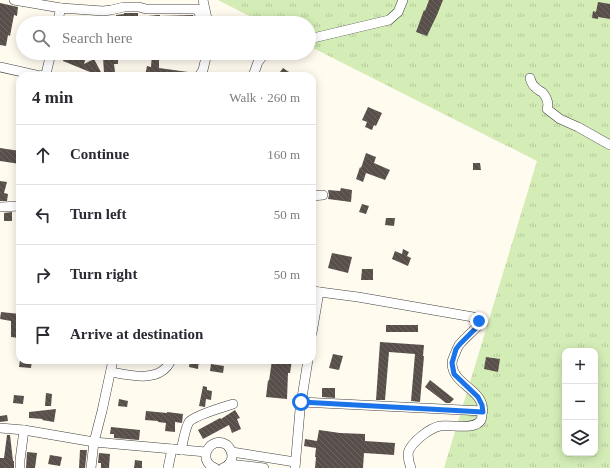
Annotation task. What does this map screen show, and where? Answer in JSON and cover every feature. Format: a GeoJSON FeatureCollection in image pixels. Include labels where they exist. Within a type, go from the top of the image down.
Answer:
{"type":"FeatureCollection","features":[{"type":"Feature","properties":{"kind":"street"},"geometry":{"type":"LineString","coordinates":[[14,0],[61,8],[103,11],[124,7],[139,7],[146,9],[197,9],[200,16]]}},
{"type":"Feature","properties":{"kind":"street"},"geometry":{"type":"LineString","coordinates":[[203,0],[206,16]]}},
{"type":"Feature","properties":{"kind":"street"},"geometry":{"type":"LineString","coordinates":[[316,37],[389,20],[398,12],[403,0]]}},
{"type":"Feature","properties":{"kind":"street"},"geometry":{"type":"LineString","coordinates":[[59,16],[61,8]]}},
{"type":"Feature","properties":{"kind":"street"},"geometry":{"type":"LineString","coordinates":[[46,72],[49,60]]}},
{"type":"Feature","properties":{"kind":"street"},"geometry":{"type":"LineString","coordinates":[[201,72],[204,60]]}},
{"type":"Feature","properties":{"kind":"street"},"geometry":{"type":"LineString","coordinates":[[254,72],[260,60]]}},
{"type":"Feature","properties":{"kind":"street"},"geometry":{"type":"LineString","coordinates":[[0,67],[22,72]]}},
{"type":"Feature","properties":{"kind":"street"},"geometry":{"type":"LineString","coordinates":[[530,78],[537,90],[543,93],[549,104],[548,109],[560,120],[578,127],[610,145]]}},
{"type":"Feature","properties":{"kind":"street"},"geometry":{"type":"LineString","coordinates":[[316,196],[323,195]]}},
{"type":"Feature","properties":{"kind":"street"},"geometry":{"type":"LineString","coordinates":[[0,207],[16,206]]}},
{"type":"Feature","properties":{"kind":"street"},"geometry":{"type":"LineString","coordinates":[[316,292],[358,297],[473,317],[479,321],[479,325],[456,349],[452,363],[454,374],[478,397],[482,405],[483,412],[481,420],[475,425],[440,426],[431,429],[413,444],[408,452],[408,460],[411,468]]}},
{"type":"Feature","properties":{"kind":"street"},"geometry":{"type":"LineString","coordinates":[[91,468],[94,442],[112,364]]}},
{"type":"Feature","properties":{"kind":"street"},"geometry":{"type":"LineString","coordinates":[[111,372],[145,377],[157,374],[168,367],[169,364]]}},
{"type":"Feature","properties":{"kind":"street"},"geometry":{"type":"LineString","coordinates":[[232,452],[295,465],[301,402],[307,364]]}},
{"type":"Feature","properties":{"kind":"street"},"geometry":{"type":"LineString","coordinates":[[301,402],[483,412]]}},
{"type":"Feature","properties":{"kind":"street"},"geometry":{"type":"LineString","coordinates":[[168,468],[190,422],[200,415],[233,404]]}},
{"type":"Feature","properties":{"kind":"street"},"geometry":{"type":"LineString","coordinates":[[0,428],[24,430],[94,442],[206,452]]}},
{"type":"Feature","properties":{"kind":"street"},"geometry":{"type":"LineString","coordinates":[[20,468],[24,430]]}},
{"type":"Feature","properties":{"kind":"street"},"geometry":{"type":"LineString","coordinates":[[215,468],[208,464],[206,452],[209,447],[219,442],[229,447],[232,452],[232,459],[226,466]]}},
{"type":"Feature","properties":{"kind":"street"},"geometry":{"type":"LineString","coordinates":[[226,466],[264,468]]}},
{"type":"Feature","properties":{"kind":"green space"},"geometry":{"type":"Polygon","coordinates":[[[218,0],[610,0],[610,468],[444,468],[537,161],[316,50],[316,16],[249,16],[218,0]]]}},
{"type":"Feature","properties":{"kind":"building"},"geometry":{"type":"Polygon","coordinates":[[[429,0],[443,0],[427,36],[416,32],[429,0]]]}},
{"type":"Feature","properties":{"kind":"building"},"geometry":{"type":"Polygon","coordinates":[[[598,2],[610,4],[610,19],[598,17],[598,19],[592,18],[593,11],[596,12],[598,2]]]}},
{"type":"Feature","properties":{"kind":"building"},"geometry":{"type":"Polygon","coordinates":[[[0,3],[18,7],[17,16],[14,15],[10,36],[8,35],[6,46],[0,45],[0,3]]]}},
{"type":"Feature","properties":{"kind":"building"},"geometry":{"type":"Polygon","coordinates":[[[138,13],[138,16],[116,16],[138,13]]]}},
{"type":"Feature","properties":{"kind":"building"},"geometry":{"type":"Polygon","coordinates":[[[193,15],[194,16],[160,16],[193,15]]]}},
{"type":"Feature","properties":{"kind":"building"},"geometry":{"type":"Polygon","coordinates":[[[85,60],[84,64],[95,60],[101,72],[90,72],[63,61],[85,60]]]}},
{"type":"Feature","properties":{"kind":"building"},"geometry":{"type":"Polygon","coordinates":[[[103,60],[118,60],[118,64],[114,64],[115,72],[104,72],[103,60]]]}},
{"type":"Feature","properties":{"kind":"building"},"geometry":{"type":"Polygon","coordinates":[[[152,60],[159,60],[159,68],[188,72],[146,72],[147,66],[151,67],[152,60]]]}},
{"type":"Feature","properties":{"kind":"building"},"geometry":{"type":"Polygon","coordinates":[[[283,68],[289,72],[280,72],[283,68]]]}},
{"type":"Feature","properties":{"kind":"building"},"geometry":{"type":"Polygon","coordinates":[[[368,107],[382,113],[376,126],[374,125],[372,130],[365,127],[367,122],[362,120],[368,107]]]}},
{"type":"Feature","properties":{"kind":"building"},"geometry":{"type":"Polygon","coordinates":[[[0,148],[16,150],[16,163],[0,161],[0,148]]]}},
{"type":"Feature","properties":{"kind":"building"},"geometry":{"type":"Polygon","coordinates":[[[366,153],[376,157],[374,163],[390,170],[385,180],[366,173],[363,182],[356,179],[366,153]]]}},
{"type":"Feature","properties":{"kind":"building"},"geometry":{"type":"Polygon","coordinates":[[[473,163],[480,163],[481,170],[473,170],[473,163]]]}},
{"type":"Feature","properties":{"kind":"building"},"geometry":{"type":"Polygon","coordinates":[[[0,181],[7,182],[4,193],[8,194],[7,201],[0,201],[0,181]]]}},
{"type":"Feature","properties":{"kind":"building"},"geometry":{"type":"Polygon","coordinates":[[[341,188],[352,190],[351,202],[328,199],[328,190],[340,191],[341,188]]]}},
{"type":"Feature","properties":{"kind":"building"},"geometry":{"type":"Polygon","coordinates":[[[362,204],[369,206],[366,214],[359,212],[362,204]]]}},
{"type":"Feature","properties":{"kind":"building"},"geometry":{"type":"Polygon","coordinates":[[[12,212],[12,221],[4,221],[4,213],[12,212]]]}},
{"type":"Feature","properties":{"kind":"building"},"geometry":{"type":"Polygon","coordinates":[[[386,218],[395,218],[394,226],[385,225],[386,218]]]}},
{"type":"Feature","properties":{"kind":"building"},"geometry":{"type":"Polygon","coordinates":[[[403,249],[409,252],[407,256],[411,258],[408,266],[392,259],[395,251],[402,254],[403,249]]]}},
{"type":"Feature","properties":{"kind":"building"},"geometry":{"type":"Polygon","coordinates":[[[332,253],[352,257],[348,273],[328,268],[332,253]]]}},
{"type":"Feature","properties":{"kind":"building"},"geometry":{"type":"Polygon","coordinates":[[[362,269],[373,269],[373,280],[361,280],[362,269]]]}},
{"type":"Feature","properties":{"kind":"building"},"geometry":{"type":"Polygon","coordinates":[[[1,312],[16,314],[16,338],[11,337],[11,321],[0,319],[1,312]]]}},
{"type":"Feature","properties":{"kind":"building"},"geometry":{"type":"Polygon","coordinates":[[[386,325],[418,325],[418,332],[386,332],[386,325]]]}},
{"type":"Feature","properties":{"kind":"building"},"geometry":{"type":"Polygon","coordinates":[[[380,342],[424,345],[420,402],[411,401],[415,354],[389,352],[385,400],[376,400],[380,342]]]}},
{"type":"Feature","properties":{"kind":"building"},"geometry":{"type":"Polygon","coordinates":[[[333,354],[343,356],[339,370],[329,368],[333,354]]]}},
{"type":"Feature","properties":{"kind":"building"},"geometry":{"type":"Polygon","coordinates":[[[486,357],[500,359],[498,372],[484,369],[486,357]]]}},
{"type":"Feature","properties":{"kind":"building"},"geometry":{"type":"Polygon","coordinates":[[[19,364],[32,364],[31,368],[19,367],[19,364]]]}},
{"type":"Feature","properties":{"kind":"building"},"geometry":{"type":"Polygon","coordinates":[[[189,364],[199,364],[198,369],[189,367],[189,364]]]}},
{"type":"Feature","properties":{"kind":"building"},"geometry":{"type":"Polygon","coordinates":[[[211,364],[224,366],[223,373],[210,371],[211,364]]]}},
{"type":"Feature","properties":{"kind":"building"},"geometry":{"type":"Polygon","coordinates":[[[271,364],[291,364],[290,373],[288,373],[287,399],[266,397],[268,380],[269,381],[271,364]]]}},
{"type":"Feature","properties":{"kind":"building"},"geometry":{"type":"Polygon","coordinates":[[[430,380],[454,399],[450,403],[446,403],[425,387],[430,380]]]}},
{"type":"Feature","properties":{"kind":"building"},"geometry":{"type":"Polygon","coordinates":[[[203,386],[207,387],[207,390],[212,391],[211,400],[206,399],[205,407],[199,406],[203,386]]]}},
{"type":"Feature","properties":{"kind":"building"},"geometry":{"type":"Polygon","coordinates":[[[322,388],[335,388],[335,398],[322,397],[322,388]]]}},
{"type":"Feature","properties":{"kind":"building"},"geometry":{"type":"Polygon","coordinates":[[[46,393],[52,394],[51,406],[45,406],[46,393]]]}},
{"type":"Feature","properties":{"kind":"building"},"geometry":{"type":"Polygon","coordinates":[[[14,395],[24,396],[23,404],[13,403],[14,395]]]}},
{"type":"Feature","properties":{"kind":"building"},"geometry":{"type":"Polygon","coordinates":[[[119,399],[128,401],[127,407],[118,406],[119,399]]]}},
{"type":"Feature","properties":{"kind":"building"},"geometry":{"type":"Polygon","coordinates":[[[56,409],[54,422],[42,420],[43,419],[29,418],[29,412],[56,409]]]}},
{"type":"Feature","properties":{"kind":"building"},"geometry":{"type":"Polygon","coordinates":[[[235,410],[240,418],[237,419],[241,429],[232,433],[229,425],[203,439],[198,430],[220,418],[221,419],[235,410]]]}},
{"type":"Feature","properties":{"kind":"building"},"geometry":{"type":"Polygon","coordinates":[[[146,411],[183,414],[182,423],[175,422],[175,432],[165,431],[166,423],[145,420],[146,411]]]}},
{"type":"Feature","properties":{"kind":"building"},"geometry":{"type":"Polygon","coordinates":[[[7,415],[8,421],[0,422],[0,416],[7,415]]]}},
{"type":"Feature","properties":{"kind":"building"},"geometry":{"type":"Polygon","coordinates":[[[111,427],[140,430],[139,440],[114,438],[114,434],[110,434],[111,427]]]}},
{"type":"Feature","properties":{"kind":"building"},"geometry":{"type":"Polygon","coordinates":[[[319,430],[365,434],[365,441],[395,443],[394,455],[364,453],[363,468],[315,468],[316,448],[304,446],[305,439],[317,441],[319,430]]]}},
{"type":"Feature","properties":{"kind":"building"},"geometry":{"type":"Polygon","coordinates":[[[7,435],[10,435],[14,468],[0,468],[0,458],[4,458],[7,435]]]}},
{"type":"Feature","properties":{"kind":"building"},"geometry":{"type":"Polygon","coordinates":[[[80,450],[87,450],[85,468],[79,468],[80,450]]]}},
{"type":"Feature","properties":{"kind":"building"},"geometry":{"type":"Polygon","coordinates":[[[27,452],[37,453],[35,468],[26,468],[27,452]]]}},
{"type":"Feature","properties":{"kind":"building"},"geometry":{"type":"Polygon","coordinates":[[[99,453],[110,454],[109,468],[101,468],[101,463],[98,463],[99,453]]]}},
{"type":"Feature","properties":{"kind":"building"},"geometry":{"type":"Polygon","coordinates":[[[50,455],[62,457],[60,466],[48,464],[50,455]]]}},
{"type":"Feature","properties":{"kind":"building"},"geometry":{"type":"Polygon","coordinates":[[[135,460],[142,461],[142,468],[134,468],[135,460]]]}},
{"type":"Feature","properties":{"kind":"route"},"geometry":{"type":"LineString","coordinates":[[301,402],[483,412],[482,405],[478,397],[454,374],[452,363],[456,349],[479,325],[479,321]]}}]}
